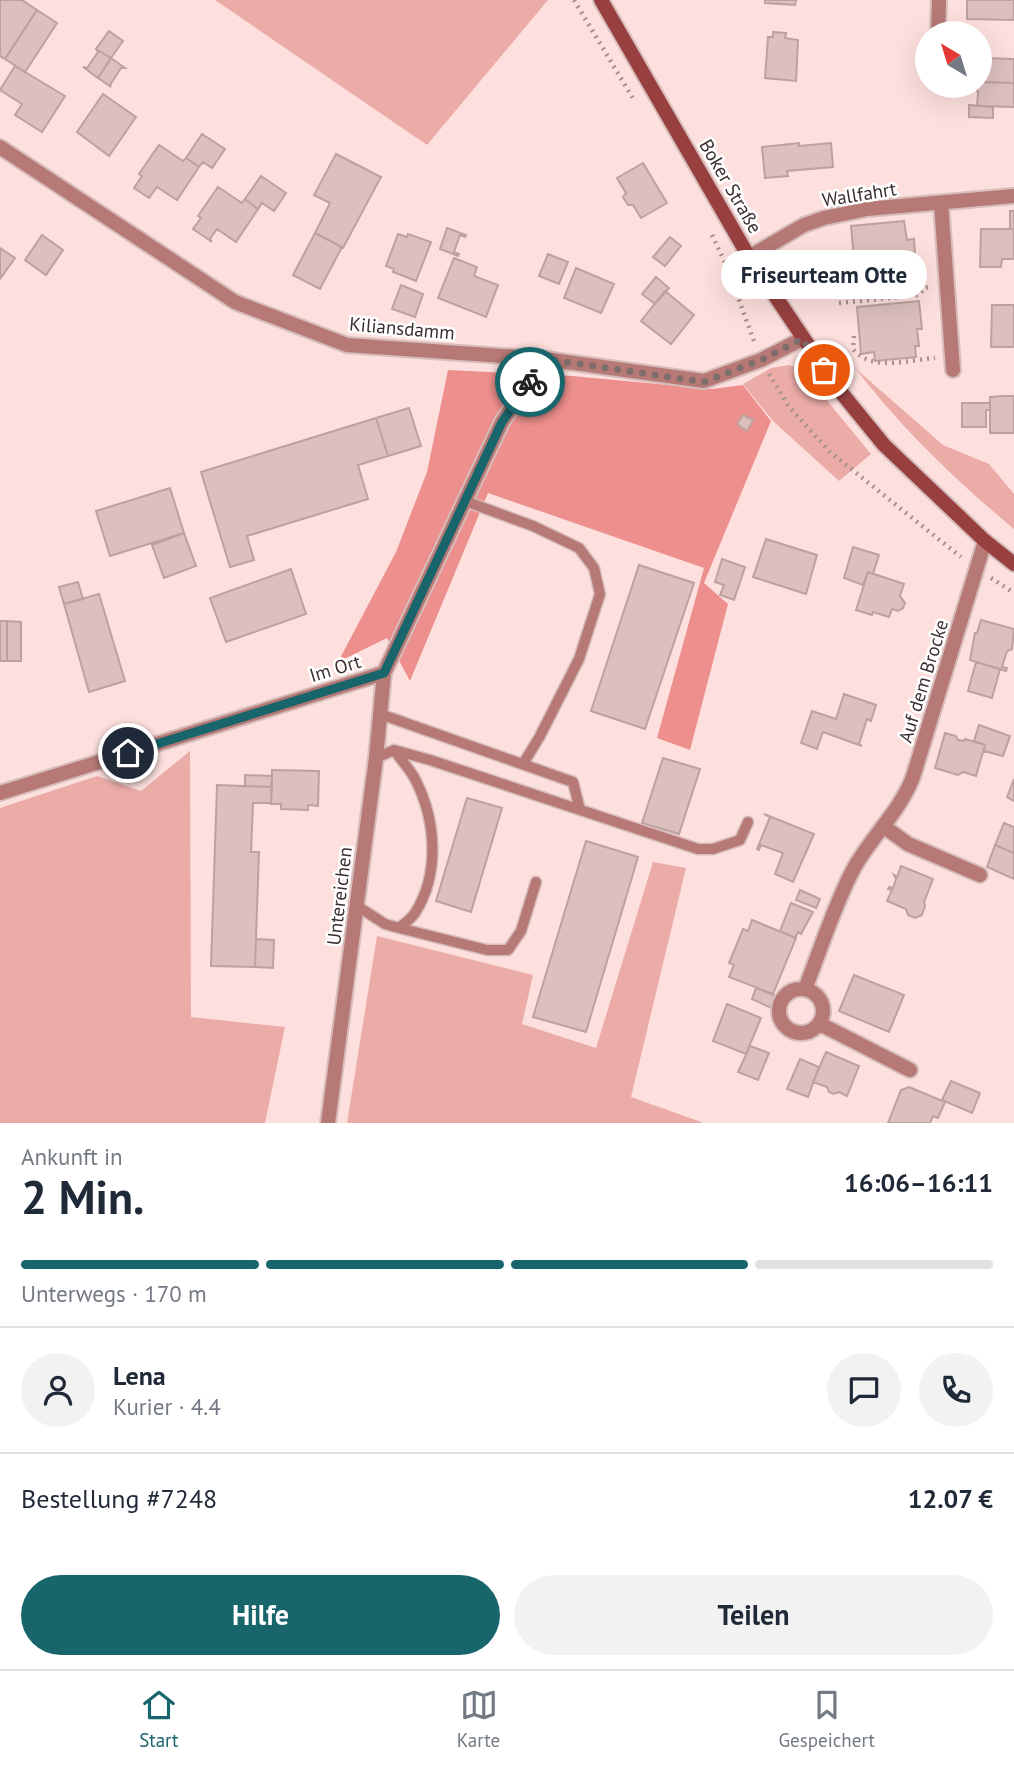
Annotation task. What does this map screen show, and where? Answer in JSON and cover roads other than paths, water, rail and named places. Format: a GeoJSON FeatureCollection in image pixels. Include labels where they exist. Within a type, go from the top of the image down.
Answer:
{"type":"FeatureCollection","features":[{"type":"Feature","properties":{"kind":"main road","name":"Boker Straße"},"geometry":{"type":"LineString","coordinates":[[602,0],[749,257],[835,385],[884,445],[985,541],[1014,564]]}},
{"type":"Feature","properties":{"kind":"street"},"geometry":{"type":"LineString","coordinates":[[938,21],[939,0]]}},
{"type":"Feature","properties":{"kind":"street","name":"Kiliansdamm"},"geometry":{"type":"LineString","coordinates":[[0,147],[235,302],[347,345],[545,359],[704,382],[761,360],[802,339]]}},
{"type":"Feature","properties":{"kind":"street","name":"Wallfahrt"},"geometry":{"type":"LineString","coordinates":[[749,257],[804,225],[824,218],[867,209],[1014,196]]}},
{"type":"Feature","properties":{"kind":"street"},"geometry":{"type":"LineString","coordinates":[[941,203],[952,363]]}},
{"type":"Feature","properties":{"kind":"street","name":"Im Ort"},"geometry":{"type":"LineString","coordinates":[[0,793],[384,673],[502,422],[545,359]]}},
{"type":"Feature","properties":{"kind":"street","name":"Auf dem Brocke"},"geometry":{"type":"LineString","coordinates":[[805,989],[852,871],[902,801],[913,777],[985,541]]}},
{"type":"Feature","properties":{"kind":"street","name":"Untereichen"},"geometry":{"type":"LineString","coordinates":[[328,1123],[376,758],[384,673]]}},
{"type":"Feature","properties":{"kind":"street"},"geometry":{"type":"LineString","coordinates":[[883,826],[908,844],[980,875]]}},
{"type":"Feature","properties":{"kind":"street"},"geometry":{"type":"LineString","coordinates":[[796,989],[805,989],[815,994],[822,1003],[823,1014],[820,1024],[813,1031],[794,1033],[780,1020],[778,1010],[787,994],[796,989]]}},
{"type":"Feature","properties":{"kind":"street"},"geometry":{"type":"LineString","coordinates":[[820,1024],[910,1070]]}},
{"type":"Feature","properties":{"kind":"lane"},"geometry":{"type":"LineString","coordinates":[[465,501],[533,526],[579,548],[594,568],[600,594],[579,659],[523,764]]}},
{"type":"Feature","properties":{"kind":"lane"},"geometry":{"type":"LineString","coordinates":[[380,713],[573,782],[580,810]]}},
{"type":"Feature","properties":{"kind":"lane"},"geometry":{"type":"LineString","coordinates":[[376,758],[394,750],[698,849],[713,849],[740,840],[748,822]]}},
{"type":"Feature","properties":{"kind":"lane"},"geometry":{"type":"LineString","coordinates":[[394,750],[415,778],[430,816],[433,841],[428,883],[415,914],[399,928]]}},
{"type":"Feature","properties":{"kind":"lane"},"geometry":{"type":"LineString","coordinates":[[357,906],[384,924],[487,950],[509,950],[521,931],[536,882]]}},
{"type":"Feature","properties":{"kind":"place","name":"Friseurteam Otte"},"geometry":{"type":"Point","coordinates":[824,370]}}]}
